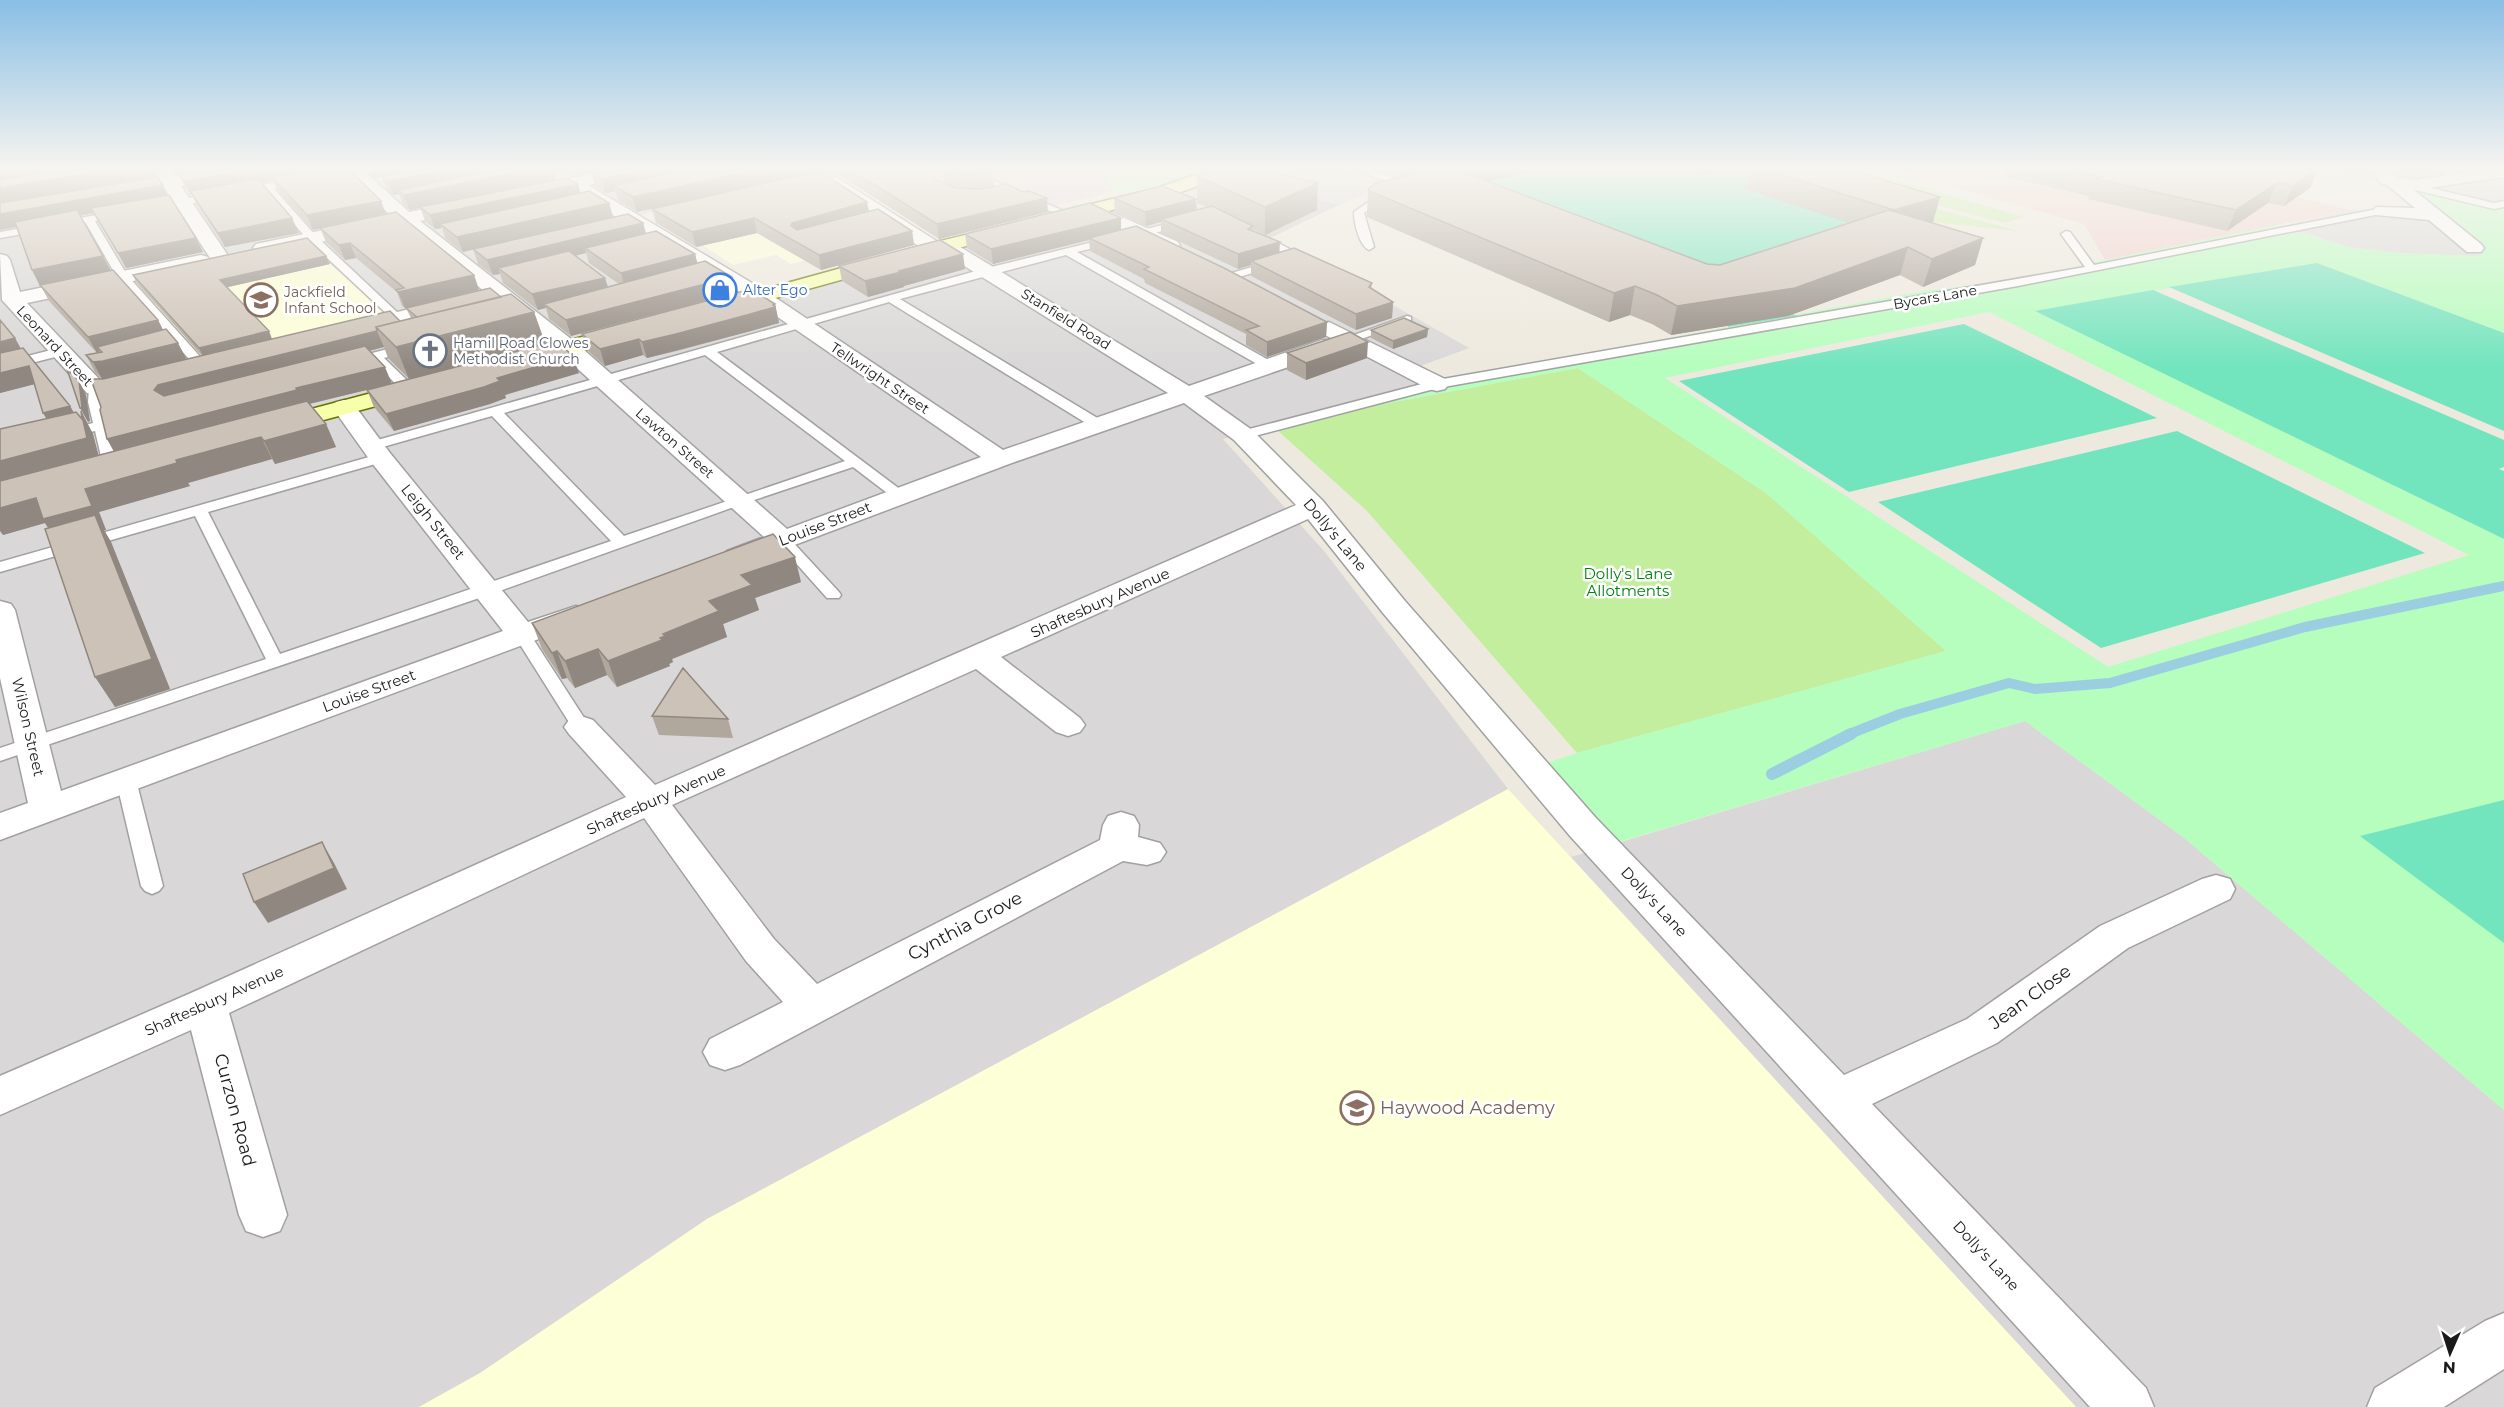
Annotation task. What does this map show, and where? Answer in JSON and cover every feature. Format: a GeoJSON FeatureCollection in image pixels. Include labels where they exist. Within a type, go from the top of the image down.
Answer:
{"type":"FeatureCollection","features":[{"type":"Feature","properties":{"kind":"street"},"geometry":{"type":"LineString","coordinates":[[206,236],[219,257]]}},
{"type":"Feature","properties":{"kind":"street"},"geometry":{"type":"LineString","coordinates":[[4,280],[122,277],[323,236]]}},
{"type":"Feature","properties":{"kind":"street","name":"Lawton Street"},"geometry":{"type":"LineString","coordinates":[[436,236],[459,260],[496,285],[526,319],[567,347],[783,540]]}},
{"type":"Feature","properties":{"kind":"street","name":"Tellwright Street"},"geometry":{"type":"LineString","coordinates":[[653,236],[760,296],[1000,459]]}},
{"type":"Feature","properties":{"kind":"street","name":"Stanfield Road"},"geometry":{"type":"LineString","coordinates":[[916,236],[987,271],[1186,394]]}},
{"type":"Feature","properties":{"kind":"street"},"geometry":{"type":"LineString","coordinates":[[692,314],[985,236]]}},
{"type":"Feature","properties":{"kind":"street"},"geometry":{"type":"LineString","coordinates":[[1149,236],[1193,257]]}},
{"type":"Feature","properties":{"kind":"street"},"geometry":{"type":"LineString","coordinates":[[2459,236],[2474,248]]}},
{"type":"Feature","properties":{"kind":"street"},"geometry":{"type":"LineString","coordinates":[[459,260],[481,255]]}},
{"type":"Feature","properties":{"kind":"street"},"geometry":{"type":"LineString","coordinates":[[1213,266],[1261,291]]}},
{"type":"Feature","properties":{"kind":"street","name":"Leonard Street"},"geometry":{"type":"LineString","coordinates":[[4,280],[95,388]]}},
{"type":"Feature","properties":{"kind":"street"},"geometry":{"type":"LineString","coordinates":[[330,335],[399,319],[496,285]]}},
{"type":"Feature","properties":{"kind":"street"},"geometry":{"type":"LineString","coordinates":[[1310,318],[1437,384]]}},
{"type":"Feature","properties":{"kind":"street"},"geometry":{"type":"LineString","coordinates":[[500,366],[647,326]]}},
{"type":"Feature","properties":{"kind":"street","name":"Louise Street"},"geometry":{"type":"LineString","coordinates":[[707,568],[1000,459],[1349,339]]}},
{"type":"Feature","properties":{"kind":"street"},"geometry":{"type":"LineString","coordinates":[[95,388],[112,387],[189,368]]}},
{"type":"Feature","properties":{"kind":"street"},"geometry":{"type":"LineString","coordinates":[[256,431],[432,384]]}},
{"type":"Feature","properties":{"kind":"street","name":"Dolly's Lane"},"geometry":{"type":"LineString","coordinates":[[1186,394],[1243,435],[1313,507],[1394,607],[1583,827],[1840,1098],[2127,1407]]}},
{"type":"Feature","properties":{"kind":"street","name":"Leigh Street"},"geometry":{"type":"LineString","coordinates":[[345,407],[376,452],[522,635]]}},
{"type":"Feature","properties":{"kind":"street"},"geometry":{"type":"LineString","coordinates":[[89,475],[134,463]]}},
{"type":"Feature","properties":{"kind":"street","name":"Shaftesbury Avenue"},"geometry":{"type":"LineString","coordinates":[[0,1096],[206,1005],[650,801],[981,657],[1313,507]]}},
{"type":"Feature","properties":{"kind":"street","name":"Louise Street"},"geometry":{"type":"LineString","coordinates":[[0,827],[598,607]]}},
{"type":"Feature","properties":{"kind":"street","name":"Wilson Street"},"geometry":{"type":"LineString","coordinates":[[0,610],[47,809]]}},
{"type":"Feature","properties":{"kind":"street"},"geometry":{"type":"LineString","coordinates":[[981,657],[1068,725]]}},
{"type":"Feature","properties":{"kind":"street"},"geometry":{"type":"LineString","coordinates":[[582,727],[650,801],[760,950],[812,1006]]}},
{"type":"Feature","properties":{"kind":"street","name":"Cynthia Grove"},"geometry":{"type":"LineString","coordinates":[[726,1052],[1129,841]]}},
{"type":"Feature","properties":{"kind":"street","name":"Jean Close"},"geometry":{"type":"LineString","coordinates":[[1840,1098],[1982,1031],[2114,937],[2216,889]]}},
{"type":"Feature","properties":{"kind":"street","name":"Curzon Road"},"geometry":{"type":"LineString","coordinates":[[206,1005],[263,1215]]}},
{"type":"Feature","properties":{"kind":"street"},"geometry":{"type":"LineString","coordinates":[[2394,1407],[2504,1339]]}},
{"type":"Feature","properties":{"kind":"lane"},"geometry":{"type":"LineString","coordinates":[[98,236],[122,277],[171,340],[189,368]]}},
{"type":"Feature","properties":{"kind":"lane"},"geometry":{"type":"LineString","coordinates":[[310,236],[424,344],[342,364]]}},
{"type":"Feature","properties":{"kind":"lane"},"geometry":{"type":"LineString","coordinates":[[0,567],[200,510],[496,412],[800,323],[987,271],[1134,236]]}},
{"type":"Feature","properties":{"kind":"lane"},"geometry":{"type":"LineString","coordinates":[[1232,276],[1300,257],[1256,236]]}},
{"type":"Feature","properties":{"kind":"lane"},"geometry":{"type":"LineString","coordinates":[[1365,236],[1369,247]]}},
{"type":"Feature","properties":{"kind":"lane"},"geometry":{"type":"LineString","coordinates":[[2067,236],[2092,269]]}},
{"type":"Feature","properties":{"kind":"lane","name":"Bycars Lane"},"geometry":{"type":"LineString","coordinates":[[1243,435],[1437,384],[2092,269],[2259,236]]}},
{"type":"Feature","properties":{"kind":"lane"},"geometry":{"type":"LineString","coordinates":[[1069,252],[1268,365]]}},
{"type":"Feature","properties":{"kind":"lane"},"geometry":{"type":"LineString","coordinates":[[697,276],[717,270]]}},
{"type":"Feature","properties":{"kind":"lane"},"geometry":{"type":"LineString","coordinates":[[891,299],[1099,424]]}},
{"type":"Feature","properties":{"kind":"lane"},"geometry":{"type":"LineString","coordinates":[[1349,339],[1412,321],[1392,309]]}},
{"type":"Feature","properties":{"kind":"lane"},"geometry":{"type":"LineString","coordinates":[[526,319],[551,314]]}},
{"type":"Feature","properties":{"kind":"lane"},"geometry":{"type":"LineString","coordinates":[[708,351],[900,496]]}},
{"type":"Feature","properties":{"kind":"lane"},"geometry":{"type":"LineString","coordinates":[[376,356],[409,390]]}},
{"type":"Feature","properties":{"kind":"lane"},"geometry":{"type":"LineString","coordinates":[[0,367],[72,360]]}},
{"type":"Feature","properties":{"kind":"lane","name":"Leonard Street"},"geometry":{"type":"LineString","coordinates":[[95,388],[94,402],[102,425],[111,469]]}},
{"type":"Feature","properties":{"kind":"lane"},"geometry":{"type":"LineString","coordinates":[[496,412],[621,542]]}},
{"type":"Feature","properties":{"kind":"lane"},"geometry":{"type":"LineString","coordinates":[[56,436],[102,425]]}},
{"type":"Feature","properties":{"kind":"lane"},"geometry":{"type":"LineString","coordinates":[[0,755],[488,590],[740,500],[855,462]]}},
{"type":"Feature","properties":{"kind":"lane"},"geometry":{"type":"LineString","coordinates":[[200,510],[275,662]]}},
{"type":"Feature","properties":{"kind":"lane"},"geometry":{"type":"LineString","coordinates":[[783,540],[833,595]]}},
{"type":"Feature","properties":{"kind":"lane"},"geometry":{"type":"LineString","coordinates":[[522,635],[582,727]]}},
{"type":"Feature","properties":{"kind":"lane"},"geometry":{"type":"LineString","coordinates":[[126,780],[152,886]]}},
{"type":"Feature","properties":{"kind":"shaded area"},"geometry":{"type":"Polygon","coordinates":[[[0,236],[669,236],[762,294],[980,236],[1264,236],[1303,254],[1469,348],[1415,368],[1439,380],[1270,424],[1223,439],[1324,551],[1508,789],[707,1219],[480,1373],[419,1407],[0,1407],[0,236]]]}},
{"type":"Feature","properties":{"kind":"shaded area"},"geometry":{"type":"Polygon","coordinates":[[[688,236],[821,236],[826,255],[791,264],[776,255],[733,265],[688,236]]]}},
{"type":"Feature","properties":{"kind":"shaded area"},"geometry":{"type":"Polygon","coordinates":[[[2091,236],[2225,236],[2105,260],[2091,236]]]}},
{"type":"Feature","properties":{"kind":"shaded area"},"geometry":{"type":"Polygon","coordinates":[[[2312,236],[2457,236],[2480,256],[2399,253],[2349,247],[2312,236]]]}},
{"type":"Feature","properties":{"kind":"shaded area","name":"Jackfield Infant School"},"geometry":{"type":"Polygon","coordinates":[[[307,243],[385,313],[199,360],[136,280],[307,243]]]}},
{"type":"Feature","properties":{"kind":"shaded area"},"geometry":{"type":"Polygon","coordinates":[[[2025,721],[2183,837],[2504,1110],[2504,1407],[2076,1407],[1571,857],[2025,721]]]}},
{"type":"Feature","properties":{"kind":"shaded area","name":"Haywood Academy"},"geometry":{"type":"Polygon","coordinates":[[[1508,789],[2076,1407],[419,1407],[480,1373],[707,1219],[1508,789]]]}},
{"type":"Feature","properties":{"kind":"green space"},"geometry":{"type":"Polygon","coordinates":[[[1410,236],[1927,236],[1928,264],[1790,313],[1798,316],[1729,327],[1719,321],[1663,312],[1641,319],[1630,315],[1609,322],[1410,236]]]}},
{"type":"Feature","properties":{"kind":"green space"},"geometry":{"type":"Polygon","coordinates":[[[2225,236],[2312,236],[2349,247],[2399,253],[2479,256],[2474,248],[2458,236],[2504,236],[2504,333],[2317,263],[2036,311],[2504,539],[2504,1110],[2183,837],[2025,721],[1602,847],[1532,768],[1577,753],[1946,651],[1766,493],[1578,368],[1324,415],[1276,429],[1270,424],[1439,380],[1930,290],[1983,284],[2084,266],[2225,236]],[[1989,312],[1665,378],[2108,667],[2469,555],[1989,312]]]}},
{"type":"Feature","properties":{"kind":"green space"},"geometry":{"type":"Polygon","coordinates":[[[2317,263],[2504,333],[2504,431],[2169,287],[2317,263]]]}},
{"type":"Feature","properties":{"kind":"green space"},"geometry":{"type":"Polygon","coordinates":[[[2153,290],[2504,440],[2504,467],[2499,469],[2504,471],[2504,539],[2035,311],[2153,290]]]}},
{"type":"Feature","properties":{"kind":"green space"},"geometry":{"type":"Polygon","coordinates":[[[1964,324],[2157,418],[1849,492],[1679,381],[1964,324]]]}},
{"type":"Feature","properties":{"kind":"green space","name":"Dolly's Lane Allotments"},"geometry":{"type":"Polygon","coordinates":[[[1578,368],[1766,493],[1946,651],[1577,753],[1367,511],[1276,429],[1324,415],[1578,368]]]}},
{"type":"Feature","properties":{"kind":"green space"},"geometry":{"type":"Polygon","coordinates":[[[2177,431],[2425,553],[2101,648],[1878,502],[2177,431]]]}},
{"type":"Feature","properties":{"kind":"green space"},"geometry":{"type":"Polygon","coordinates":[[[2504,800],[2504,943],[2360,836],[2504,800]]]}},
{"type":"Feature","properties":{"kind":"building"},"geometry":{"type":"Polygon","coordinates":[[[20,236],[92,236],[103,256],[32,270],[20,236]]]}},
{"type":"Feature","properties":{"kind":"building"},"geometry":{"type":"Polygon","coordinates":[[[108,236],[195,236],[196,238],[118,253],[108,236]]]}},
{"type":"Feature","properties":{"kind":"building"},"geometry":{"type":"Polygon","coordinates":[[[329,236],[425,236],[474,275],[398,292],[396,290],[404,288],[350,243],[339,245],[329,236]]]}},
{"type":"Feature","properties":{"kind":"building"},"geometry":{"type":"Polygon","coordinates":[[[532,236],[590,236],[487,260],[473,249],[532,236]]]}},
{"type":"Feature","properties":{"kind":"building"},"geometry":{"type":"Polygon","coordinates":[[[637,236],[664,236],[695,254],[621,273],[585,248],[637,236]]]}},
{"type":"Feature","properties":{"kind":"building"},"geometry":{"type":"Polygon","coordinates":[[[785,236],[894,236],[819,255],[785,236]]]}},
{"type":"Feature","properties":{"kind":"building"},"geometry":{"type":"Polygon","coordinates":[[[968,236],[1047,236],[991,249],[968,236]]]}},
{"type":"Feature","properties":{"kind":"building"},"geometry":{"type":"Polygon","coordinates":[[[1098,236],[1156,236],[1327,322],[1267,342],[1246,330],[1259,326],[1144,269],[1149,267],[1089,238],[1098,236]]]}},
{"type":"Feature","properties":{"kind":"building"},"geometry":{"type":"Polygon","coordinates":[[[1198,236],[1264,236],[1280,242],[1238,254],[1198,236]]]}},
{"type":"Feature","properties":{"kind":"building"},"geometry":{"type":"Polygon","coordinates":[[[1476,236],[1632,236],[1707,264],[1720,265],[1810,236],[1975,236],[1983,238],[1932,259],[1908,247],[1795,288],[1677,306],[1635,286],[1614,293],[1476,236]]]}},
{"type":"Feature","properties":{"kind":"building"},"geometry":{"type":"Polygon","coordinates":[[[307,238],[326,256],[220,280],[269,331],[199,348],[133,275],[307,238]]]}},
{"type":"Feature","properties":{"kind":"building"},"geometry":{"type":"Polygon","coordinates":[[[940,240],[963,254],[865,281],[839,266],[940,240]]]}},
{"type":"Feature","properties":{"kind":"building"},"geometry":{"type":"Polygon","coordinates":[[[1294,248],[1372,283],[1369,287],[1393,302],[1356,314],[1251,261],[1294,248]]]}},
{"type":"Feature","properties":{"kind":"building"},"geometry":{"type":"Polygon","coordinates":[[[569,251],[605,278],[532,294],[498,268],[569,251]]]}},
{"type":"Feature","properties":{"kind":"building"},"geometry":{"type":"Polygon","coordinates":[[[705,261],[732,277],[566,320],[544,304],[705,261]]]}},
{"type":"Feature","properties":{"kind":"building"},"geometry":{"type":"Polygon","coordinates":[[[113,270],[158,320],[88,337],[40,285],[113,270]]]}},
{"type":"Feature","properties":{"kind":"building"},"geometry":{"type":"Polygon","coordinates":[[[490,288],[501,297],[417,317],[406,308],[490,288]]]}},
{"type":"Feature","properties":{"kind":"building"},"geometry":{"type":"Polygon","coordinates":[[[751,289],[775,304],[773,305],[775,307],[676,334],[642,342],[639,339],[600,349],[582,334],[751,289]]]}},
{"type":"Feature","properties":{"kind":"building"},"geometry":{"type":"Polygon","coordinates":[[[511,294],[534,312],[396,347],[376,327],[511,294]]]}},
{"type":"Feature","properties":{"kind":"building"},"geometry":{"type":"Polygon","coordinates":[[[390,311],[400,321],[376,327],[377,331],[158,385],[154,390],[164,396],[365,346],[385,367],[296,388],[297,390],[107,439],[93,379],[103,379],[390,311]]]}},
{"type":"Feature","properties":{"kind":"building"},"geometry":{"type":"Polygon","coordinates":[[[1404,318],[1428,329],[1393,341],[1371,330],[1404,318]]]}},
{"type":"Feature","properties":{"kind":"building"},"geometry":{"type":"Polygon","coordinates":[[[0,320],[15,338],[0,342],[0,320]]]}},
{"type":"Feature","properties":{"kind":"building"},"geometry":{"type":"Polygon","coordinates":[[[166,329],[178,343],[103,361],[93,362],[86,355],[102,352],[97,347],[166,329]]]}},
{"type":"Feature","properties":{"kind":"building"},"geometry":{"type":"Polygon","coordinates":[[[1350,332],[1368,342],[1306,363],[1287,353],[1350,332]]]}},
{"type":"Feature","properties":{"kind":"building"},"geometry":{"type":"Polygon","coordinates":[[[556,341],[573,356],[497,378],[500,381],[484,387],[386,414],[367,390],[556,341]]]}},
{"type":"Feature","properties":{"kind":"building"},"geometry":{"type":"Polygon","coordinates":[[[23,348],[70,406],[43,413],[29,366],[0,373],[0,353],[23,348]]]}},
{"type":"Feature","properties":{"kind":"building"},"geometry":{"type":"Polygon","coordinates":[[[67,369],[79,381],[82,408],[80,408],[67,369]]]}},
{"type":"Feature","properties":{"kind":"building"},"geometry":{"type":"Polygon","coordinates":[[[307,401],[326,424],[264,441],[261,437],[176,460],[177,463],[85,489],[92,506],[43,519],[36,498],[0,508],[0,481],[307,401]]]}},
{"type":"Feature","properties":{"kind":"building"},"geometry":{"type":"Polygon","coordinates":[[[81,411],[87,438],[0,461],[0,429],[76,412],[82,419],[81,411]]]}},
{"type":"Feature","properties":{"kind":"building"},"geometry":{"type":"Polygon","coordinates":[[[95,515],[152,659],[95,677],[45,529],[95,515]]]}},
{"type":"Feature","properties":{"kind":"building"},"geometry":{"type":"Polygon","coordinates":[[[773,534],[795,557],[741,575],[752,585],[709,601],[719,611],[663,634],[665,636],[660,638],[662,640],[608,661],[598,649],[565,661],[557,651],[552,653],[532,623],[773,534]]]}},
{"type":"Feature","properties":{"kind":"building"},"geometry":{"type":"Polygon","coordinates":[[[683,668],[728,719],[652,716],[683,668]]]}},
{"type":"Feature","properties":{"kind":"building"},"geometry":{"type":"Polygon","coordinates":[[[322,842],[334,868],[254,902],[243,874],[322,842]]]}},
{"type":"Feature","properties":{"kind":"waterway"},"geometry":{"type":"LineString","coordinates":[[1847,735],[1900,714],[2009,683],[2035,689],[2110,683],[2305,627],[2504,586]]}},
{"type":"Feature","properties":{"kind":"waterway"},"geometry":{"type":"LineString","coordinates":[[1772,774],[1851,734]]}},
{"type":"Feature","properties":{"kind":"place","name":"Alter Ego"},"geometry":{"type":"Point","coordinates":[720,290]}},
{"type":"Feature","properties":{"kind":"place","name":"Jackfield Infant School"},"geometry":{"type":"Point","coordinates":[261,300]}},
{"type":"Feature","properties":{"kind":"place","name":"Hamil Road Clowes Methodist Church"},"geometry":{"type":"Point","coordinates":[430,351]}},
{"type":"Feature","properties":{"kind":"place","name":"Haywood Academy"},"geometry":{"type":"Point","coordinates":[1357,1108]}}]}
